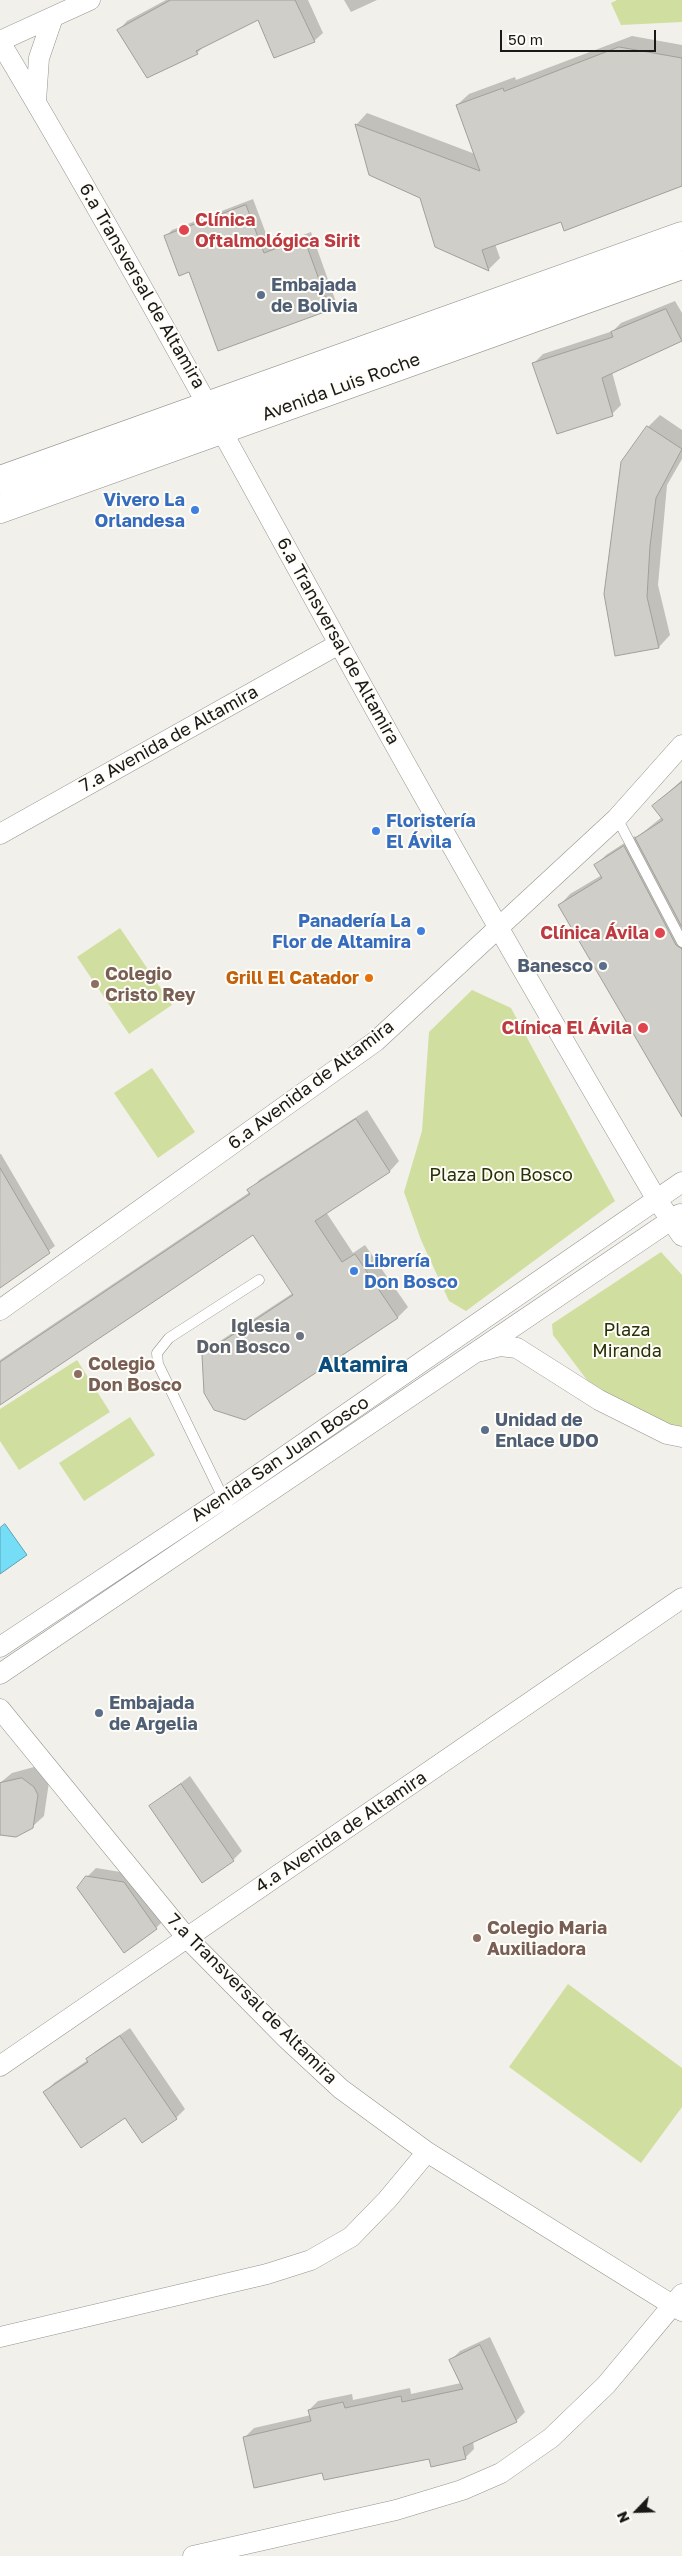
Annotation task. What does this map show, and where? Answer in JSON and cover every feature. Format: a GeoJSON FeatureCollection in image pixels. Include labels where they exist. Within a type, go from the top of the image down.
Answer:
{"type":"FeatureCollection","features":[{"type":"Feature","properties":{"kind":"main road","name":"Avenida Luis Roche"},"geometry":{"type":"LineString","coordinates":[[0,480],[682,236]]}},
{"type":"Feature","properties":{"kind":"main road","name":"Avenida Luis Roche"},"geometry":{"type":"LineString","coordinates":[[0,510],[682,265]]}},
{"type":"Feature","properties":{"kind":"street"},"geometry":{"type":"LineString","coordinates":[[0,41],[90,0]]}},
{"type":"Feature","properties":{"kind":"street"},"geometry":{"type":"LineString","coordinates":[[36,101],[39,58],[53,17]]}},
{"type":"Feature","properties":{"kind":"street","name":"6.ª Transversal de Altamira"},"geometry":{"type":"LineString","coordinates":[[0,41],[209,405],[339,644],[500,928],[657,1200],[678,1223]]}},
{"type":"Feature","properties":{"kind":"street","name":"7.ª Avenida de Altamira"},"geometry":{"type":"LineString","coordinates":[[0,834],[339,644]]}},
{"type":"Feature","properties":{"kind":"street","name":"6.ª Avenida de Altamira"},"geometry":{"type":"LineString","coordinates":[[0,1310],[376,1041],[617,818],[682,745]]}},
{"type":"Feature","properties":{"kind":"street","name":"Avenida San Juan Bosco"},"geometry":{"type":"LineString","coordinates":[[0,1647],[222,1499],[682,1182]]}},
{"type":"Feature","properties":{"kind":"street","name":"Avenida San Juan Bosco"},"geometry":{"type":"LineString","coordinates":[[0,1674],[472,1354],[678,1223]]}},
{"type":"Feature","properties":{"kind":"street"},"geometry":{"type":"LineString","coordinates":[[472,1354],[500,1346],[517,1348],[599,1400],[667,1434],[682,1437]]}},
{"type":"Feature","properties":{"kind":"street","name":"4.ª Avenida de Altamira"},"geometry":{"type":"LineString","coordinates":[[0,2066],[682,1598]]}},
{"type":"Feature","properties":{"kind":"street","name":"7.ª Transversal de Altamira"},"geometry":{"type":"LineString","coordinates":[[0,1709],[187,1938],[288,2040],[341,2089],[427,2152],[679,2303]]}},
{"type":"Feature","properties":{"kind":"street"},"geometry":{"type":"LineString","coordinates":[[0,2337],[267,2274],[311,2260],[351,2237],[387,2200],[427,2152]]}},
{"type":"Feature","properties":{"kind":"street"},"geometry":{"type":"LineString","coordinates":[[193,2556],[396,2510],[462,2490],[501,2473],[551,2438],[606,2385],[679,2303]]}},
{"type":"Feature","properties":{"kind":"lane"},"geometry":{"type":"LineString","coordinates":[[617,818],[682,942]]}},
{"type":"Feature","properties":{"kind":"lane"},"geometry":{"type":"LineString","coordinates":[[232,1516],[222,1499],[208,1461],[158,1364],[157,1353],[169,1338],[259,1280]]}},
{"type":"Feature","properties":{"kind":"green space"},"geometry":{"type":"Polygon","coordinates":[[[617,0],[682,0],[682,22],[621,25],[611,3],[617,0]]]}},
{"type":"Feature","properties":{"kind":"green space"},"geometry":{"type":"Polygon","coordinates":[[[120,928],[172,1005],[129,1034],[77,957],[120,928]]]}},
{"type":"Feature","properties":{"kind":"green space","name":"Plaza Don Bosco"},"geometry":{"type":"Polygon","coordinates":[[[472,990],[511,1008],[615,1201],[466,1311],[449,1301],[421,1240],[404,1192],[422,1131],[429,1032],[472,990]]]}},
{"type":"Feature","properties":{"kind":"green space"},"geometry":{"type":"Polygon","coordinates":[[[152,1068],[195,1132],[158,1158],[114,1093],[152,1068]]]}},
{"type":"Feature","properties":{"kind":"green space","name":"Plaza Miranda"},"geometry":{"type":"Polygon","coordinates":[[[661,1252],[682,1275],[682,1429],[666,1425],[593,1388],[553,1335],[552,1324],[661,1252]]]}},
{"type":"Feature","properties":{"kind":"green space"},"geometry":{"type":"Polygon","coordinates":[[[77,1360],[110,1412],[19,1470],[0,1441],[0,1409],[77,1360]]]}},
{"type":"Feature","properties":{"kind":"green space"},"geometry":{"type":"Polygon","coordinates":[[[130,1417],[155,1455],[84,1501],[59,1463],[130,1417]]]}},
{"type":"Feature","properties":{"kind":"green space"},"geometry":{"type":"Polygon","coordinates":[[[568,1984],[682,2068],[682,2107],[641,2163],[509,2067],[568,1984]]]}},
{"type":"Feature","properties":{"kind":"water"},"geometry":{"type":"Polygon","coordinates":[[[5,1524],[27,1555],[0,1574],[0,1528],[5,1524]]]}},
{"type":"Feature","properties":{"kind":"building"},"geometry":{"type":"Polygon","coordinates":[[[171,0],[295,0],[315,42],[274,58],[258,20],[196,51],[198,54],[147,78],[117,30],[171,0]]]}},
{"type":"Feature","properties":{"kind":"building"},"geometry":{"type":"Polygon","coordinates":[[[619,47],[682,58],[682,186],[564,231],[561,222],[482,250],[489,271],[435,247],[420,198],[369,175],[355,124],[480,171],[456,105],[503,88],[504,91],[619,47]]]}},
{"type":"Feature","properties":{"kind":"building","name":"Embajada de Bolivia"},"geometry":{"type":"Polygon","coordinates":[[[246,205],[264,253],[304,238],[330,310],[218,351],[189,272],[179,276],[164,236],[246,205]]]}},
{"type":"Feature","properties":{"kind":"building"},"geometry":{"type":"Polygon","coordinates":[[[666,309],[682,341],[602,378],[613,416],[557,434],[532,363],[613,337],[611,332],[666,309]]]}},
{"type":"Feature","properties":{"kind":"building"},"geometry":{"type":"Polygon","coordinates":[[[647,426],[682,449],[656,498],[650,546],[647,597],[659,648],[615,656],[604,594],[621,462],[647,426]]]}},
{"type":"Feature","properties":{"kind":"building"},"geometry":{"type":"Polygon","coordinates":[[[682,782],[682,927],[635,838],[663,820],[652,806],[682,782]]]}},
{"type":"Feature","properties":{"kind":"building"},"geometry":{"type":"Polygon","coordinates":[[[624,846],[676,945],[682,949],[682,1117],[558,905],[602,878],[594,865],[624,846]]]}},
{"type":"Feature","properties":{"kind":"building"},"geometry":{"type":"Polygon","coordinates":[[[356,1119],[390,1172],[315,1221],[342,1262],[355,1254],[398,1318],[245,1420],[214,1410],[204,1393],[202,1355],[293,1295],[253,1235],[0,1405],[0,1362],[250,1194],[247,1190],[356,1119]]]}},
{"type":"Feature","properties":{"kind":"building"},"geometry":{"type":"Polygon","coordinates":[[[0,1168],[50,1253],[0,1288],[0,1168]]]}},
{"type":"Feature","properties":{"kind":"building"},"geometry":{"type":"Polygon","coordinates":[[[22,1778],[34,1787],[38,1795],[33,1828],[16,1837],[0,1835],[0,1783],[22,1778]]]}},
{"type":"Feature","properties":{"kind":"building"},"geometry":{"type":"Polygon","coordinates":[[[181,1784],[234,1861],[202,1883],[149,1806],[181,1784]]]}},
{"type":"Feature","properties":{"kind":"building"},"geometry":{"type":"Polygon","coordinates":[[[86,1876],[124,1882],[157,1929],[124,1953],[77,1888],[86,1876]]]}},
{"type":"Feature","properties":{"kind":"building"},"geometry":{"type":"Polygon","coordinates":[[[120,2036],[177,2119],[142,2143],[125,2118],[81,2148],[43,2092],[88,2062],[86,2059],[120,2036]]]}},
{"type":"Feature","properties":{"kind":"building"},"geometry":{"type":"Polygon","coordinates":[[[480,2345],[517,2422],[463,2447],[466,2459],[431,2467],[429,2459],[324,2480],[322,2473],[254,2488],[243,2437],[311,2421],[308,2410],[343,2402],[345,2408],[401,2396],[402,2402],[463,2389],[449,2360],[480,2345]]]}},
{"type":"Feature","properties":{"kind":"place","name":"Clínica Oftalmológica Sirit"},"geometry":{"type":"Point","coordinates":[184,230]}},
{"type":"Feature","properties":{"kind":"place","name":"Embajada de Bolivia"},"geometry":{"type":"Point","coordinates":[261,295]}},
{"type":"Feature","properties":{"kind":"place","name":"Vivero La Orlandesa"},"geometry":{"type":"Point","coordinates":[195,510]}},
{"type":"Feature","properties":{"kind":"place","name":"Floristería El Ávila"},"geometry":{"type":"Point","coordinates":[376,831]}},
{"type":"Feature","properties":{"kind":"place","name":"Panadería La Flor de Altamira"},"geometry":{"type":"Point","coordinates":[421,931]}},
{"type":"Feature","properties":{"kind":"place","name":"Clínica Ávila"},"geometry":{"type":"Point","coordinates":[660,933]}},
{"type":"Feature","properties":{"kind":"place","name":"Banesco"},"geometry":{"type":"Point","coordinates":[603,966]}},
{"type":"Feature","properties":{"kind":"place","name":"Grill El Catador"},"geometry":{"type":"Point","coordinates":[369,978]}},
{"type":"Feature","properties":{"kind":"place","name":"Colegio Cristo Rey"},"geometry":{"type":"Point","coordinates":[95,984]}},
{"type":"Feature","properties":{"kind":"place","name":"Clínica El Ávila"},"geometry":{"type":"Point","coordinates":[643,1028]}},
{"type":"Feature","properties":{"kind":"place","name":"Librería Don Bosco"},"geometry":{"type":"Point","coordinates":[354,1271]}},
{"type":"Feature","properties":{"kind":"place","name":"Iglesia Don Bosco"},"geometry":{"type":"Point","coordinates":[300,1336]}},
{"type":"Feature","properties":{"kind":"place","name":"Colegio Don Bosco"},"geometry":{"type":"Point","coordinates":[78,1374]}},
{"type":"Feature","properties":{"kind":"place","name":"Unidad de Enlace UDO"},"geometry":{"type":"Point","coordinates":[485,1430]}},
{"type":"Feature","properties":{"kind":"place","name":"Embajada de Argelia"},"geometry":{"type":"Point","coordinates":[99,1713]}},
{"type":"Feature","properties":{"kind":"place","name":"Colegio Maria Auxiliadora"},"geometry":{"type":"Point","coordinates":[477,1938]}},
{"type":"Feature","properties":{"kind":"district","name":"Altamira"},"geometry":{"type":"Point","coordinates":[363,1365]}}]}
